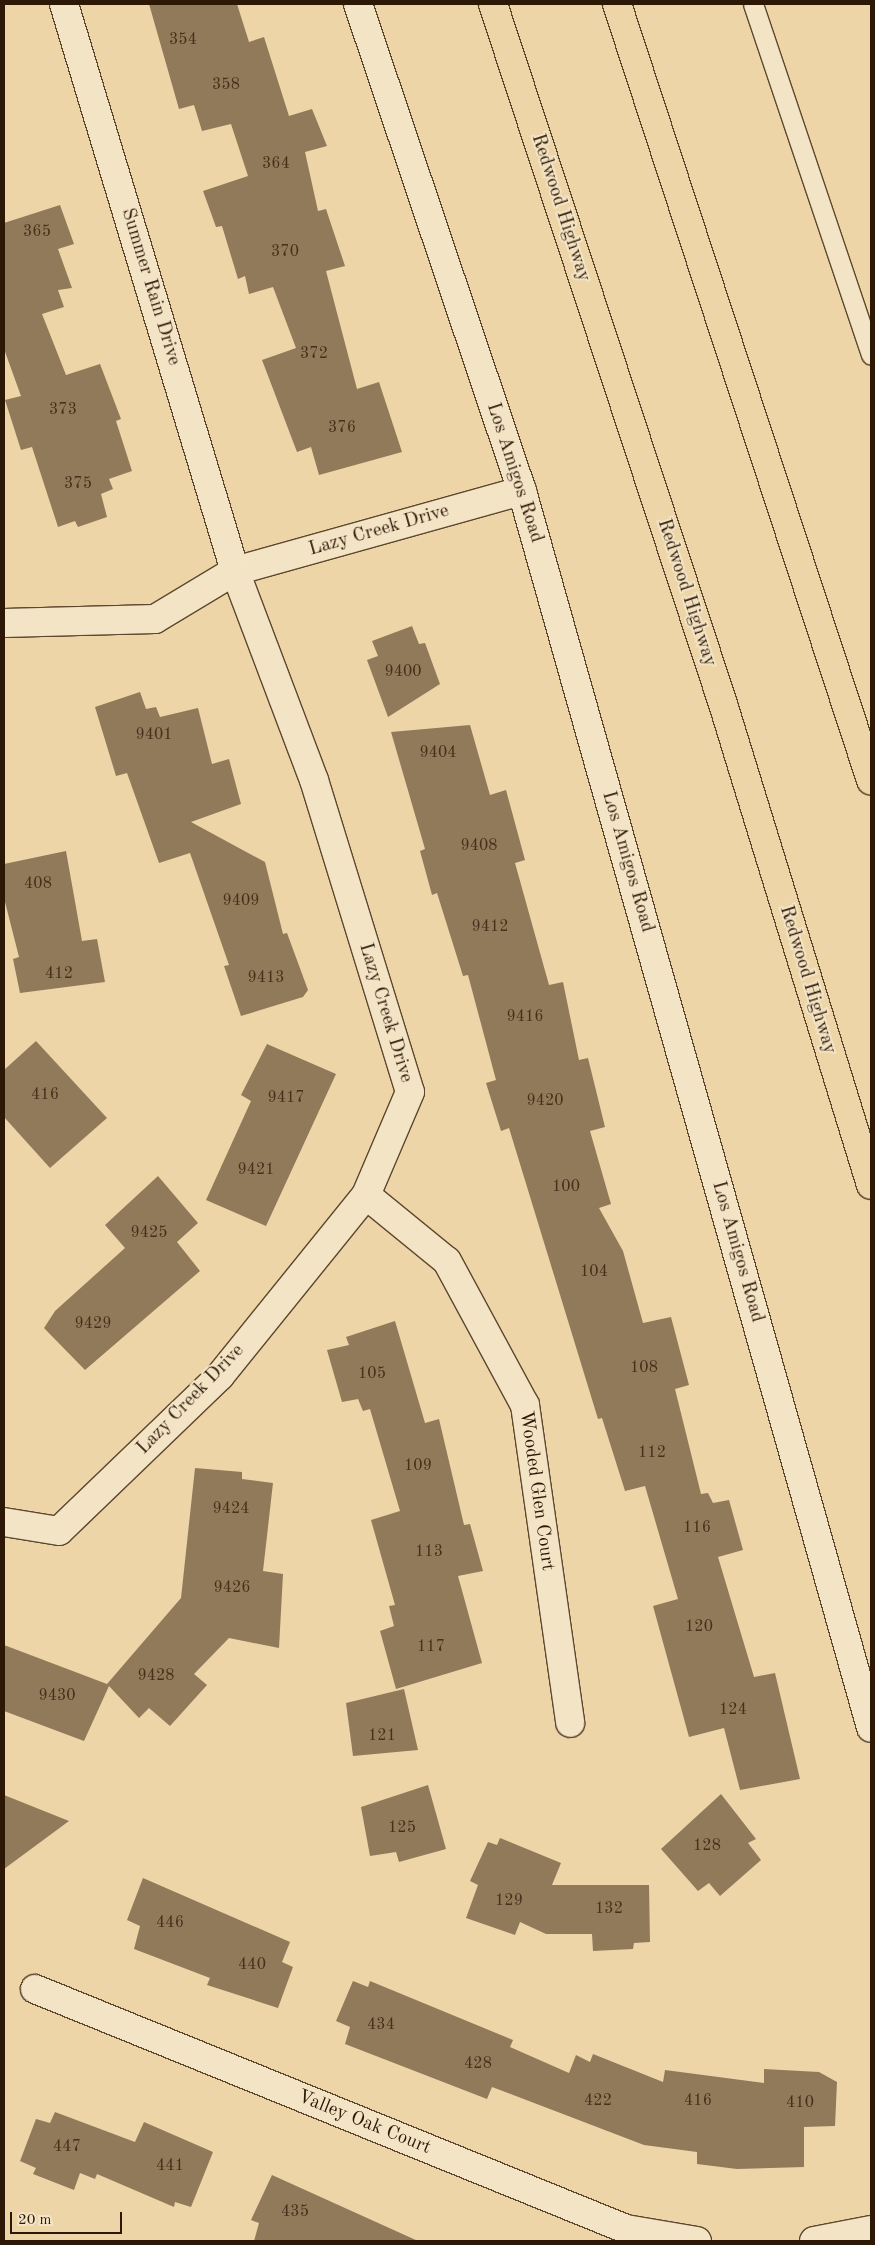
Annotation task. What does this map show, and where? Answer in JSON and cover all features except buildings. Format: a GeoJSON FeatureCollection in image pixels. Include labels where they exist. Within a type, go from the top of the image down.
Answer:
{"type":"FeatureCollection","features":[{"type":"Feature","properties":{"kind":"highway","name":"Redwood Highway"},"geometry":{"type":"LineString","coordinates":[[493,4],[723,704],[871,1185]]}},
{"type":"Feature","properties":{"kind":"highway"},"geometry":{"type":"LineString","coordinates":[[617,4],[871,780]]}},
{"type":"Feature","properties":{"kind":"street","name":"Summer Rain Drive"},"geometry":{"type":"LineString","coordinates":[[64,4],[235,571]]}},
{"type":"Feature","properties":{"kind":"street","name":"Los Amigos Road"},"geometry":{"type":"LineString","coordinates":[[358,4],[522,491],[871,1728]]}},
{"type":"Feature","properties":{"kind":"street","name":"Lazy Creek Drive"},"geometry":{"type":"LineString","coordinates":[[4,623],[155,619],[235,571],[522,491]]}},
{"type":"Feature","properties":{"kind":"street","name":"Lazy Creek Drive"},"geometry":{"type":"LineString","coordinates":[[4,1522],[59,1531],[220,1376],[366,1195],[410,1092],[314,780],[235,571]]}},
{"type":"Feature","properties":{"kind":"street","name":"Wooded Glen Court"},"geometry":{"type":"LineString","coordinates":[[366,1195],[447,1261],[524,1405],[570,1723]]}},
{"type":"Feature","properties":{"kind":"street","name":"Valley Oak Court"},"geometry":{"type":"LineString","coordinates":[[35,1989],[626,2229],[698,2241]]}},
{"type":"Feature","properties":{"kind":"street"},"geometry":{"type":"LineString","coordinates":[[814,2241],[871,2230]]}},
{"type":"Feature","properties":{"kind":"lane"},"geometry":{"type":"LineString","coordinates":[[753,4],[871,355]]}}]}
